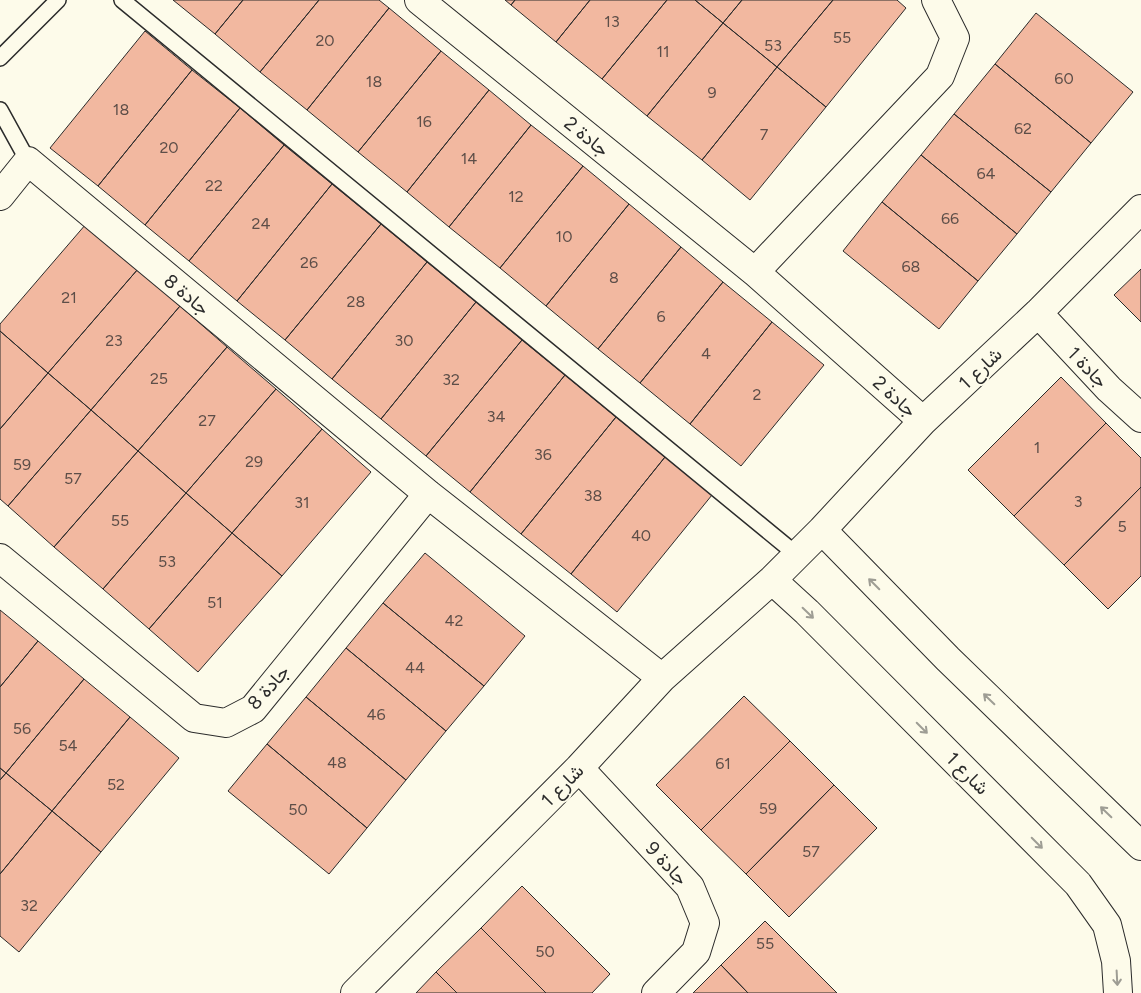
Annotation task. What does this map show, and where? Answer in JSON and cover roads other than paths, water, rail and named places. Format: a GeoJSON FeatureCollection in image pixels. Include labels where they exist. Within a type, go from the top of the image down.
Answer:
{"type":"FeatureCollection","features":[{"type":"Feature","properties":{"kind":"street","name":"جادة 2"},"geometry":{"type":"LineString","coordinates":[[419,0],[755,272],[923,421]]}},
{"type":"Feature","properties":{"kind":"street"},"geometry":{"type":"LineString","coordinates":[[755,272],[940,76],[955,38],[936,0]]}},
{"type":"Feature","properties":{"kind":"street"},"geometry":{"type":"LineString","coordinates":[[0,196],[28,161]]}},
{"type":"Feature","properties":{"kind":"street","name":"جادة 8"},"geometry":{"type":"LineString","coordinates":[[28,161],[428,494],[662,678]]}},
{"type":"Feature","properties":{"kind":"street","name":"شارع 1"},"geometry":{"type":"LineString","coordinates":[[355,993],[579,768],[662,678],[772,580],[822,530],[923,421],[1038,313],[1141,209]]}},
{"type":"Feature","properties":{"kind":"street","name":"جادة 1"},"geometry":{"type":"LineString","coordinates":[[1038,313],[1109,389],[1141,418]]}},
{"type":"Feature","properties":{"kind":"street","name":"جادة 8"},"geometry":{"type":"LineString","coordinates":[[0,558],[194,718],[226,723],[253,708],[428,494]]}},
{"type":"Feature","properties":{"kind":"street"},"geometry":{"type":"LineString","coordinates":[[822,530],[948,659],[1141,846]]}},
{"type":"Feature","properties":{"kind":"street","name":"شارع 1"},"geometry":{"type":"LineString","coordinates":[[772,580],[807,612],[1078,884],[1107,925],[1116,961],[1118,993]]}},
{"type":"Feature","properties":{"kind":"street","name":"جادة 9"},"geometry":{"type":"LineString","coordinates":[[579,768],[690,886],[705,923],[696,952],[656,993]]}},
{"type":"Feature","properties":{"kind":"lane"},"geometry":{"type":"LineString","coordinates":[[0,58],[58,0]]}},
{"type":"Feature","properties":{"kind":"lane"},"geometry":{"type":"LineString","coordinates":[[122,0],[797,555]]}},
{"type":"Feature","properties":{"kind":"lane"},"geometry":{"type":"LineString","coordinates":[[0,110],[28,161]]}}]}
